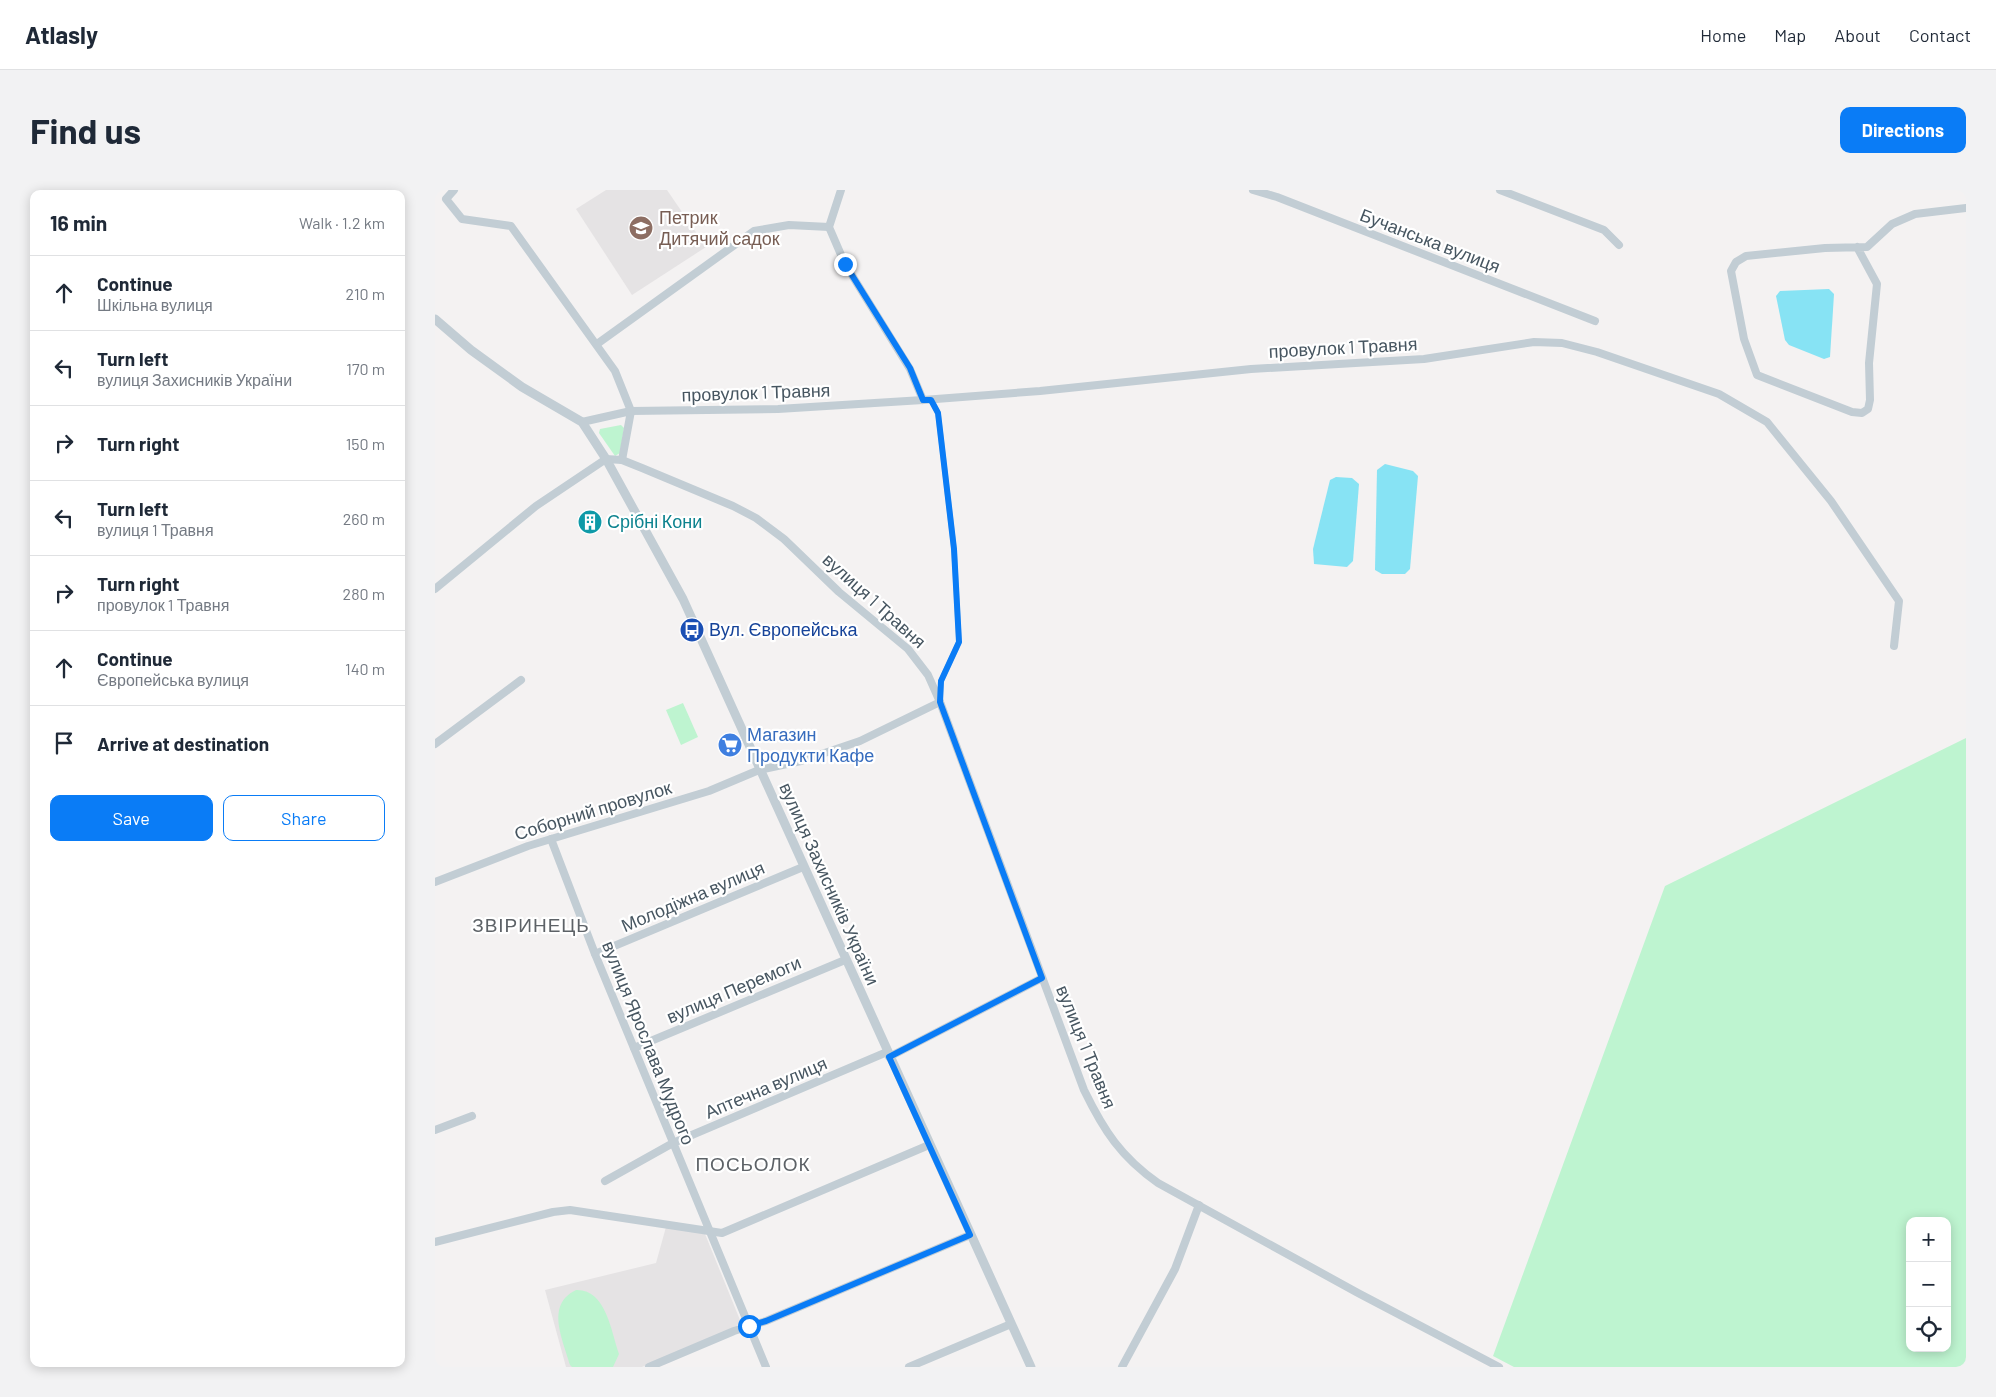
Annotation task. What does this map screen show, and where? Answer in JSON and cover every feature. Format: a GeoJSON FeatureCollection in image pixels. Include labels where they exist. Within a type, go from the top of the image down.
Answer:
{"type":"FeatureCollection","features":[{"type":"Feature","properties":{"kind":"street"},"geometry":{"type":"LineString","coordinates":[[454,190],[446,199],[462,219],[511,226],[615,371],[631,411],[622,460]]}},
{"type":"Feature","properties":{"kind":"street"},"geometry":{"type":"LineString","coordinates":[[841,190],[829,227],[845,264],[910,368],[927,400],[938,413],[954,549],[959,642],[941,681],[940,702]]}},
{"type":"Feature","properties":{"kind":"street","name":"Бучанська вулиця"},"geometry":{"type":"LineString","coordinates":[[1253,190],[1277,197],[1595,321]]}},
{"type":"Feature","properties":{"kind":"street"},"geometry":{"type":"LineString","coordinates":[[1500,190],[1604,230],[1619,245]]}},
{"type":"Feature","properties":{"kind":"street"},"geometry":{"type":"LineString","coordinates":[[1857,247],[1877,284],[1869,363],[1870,400],[1868,409],[1862,413],[1852,412],[1757,375],[1744,339],[1731,271],[1736,262],[1746,256],[1857,247],[1867,247],[1892,224],[1915,214],[1966,208]]}},
{"type":"Feature","properties":{"kind":"street"},"geometry":{"type":"LineString","coordinates":[[597,344],[754,231],[789,225],[829,227]]}},
{"type":"Feature","properties":{"kind":"street","name":"вулиця Захисників України"},"geometry":{"type":"LineString","coordinates":[[435,320],[471,350],[522,387],[583,422],[606,459],[683,599],[1031,1367]]}},
{"type":"Feature","properties":{"kind":"street","name":"провулок 1 Травня"},"geometry":{"type":"LineString","coordinates":[[583,422],[631,411],[778,409],[927,400],[1040,391],[1251,369],[1424,359],[1534,342],[1563,343],[1597,352],[1719,394],[1767,422],[1831,500],[1899,601],[1894,646]]}},
{"type":"Feature","properties":{"kind":"street"},"geometry":{"type":"LineString","coordinates":[[435,589],[536,506],[606,459]]}},
{"type":"Feature","properties":{"kind":"street","name":"вулиця 1 Травня"},"geometry":{"type":"LineString","coordinates":[[606,459],[622,460],[733,506],[756,518],[784,539],[839,592],[908,649],[927,675],[940,702],[1085,1090],[1113,1142],[1135,1167],[1158,1183],[1358,1293],[1499,1367]]}},
{"type":"Feature","properties":{"kind":"street"},"geometry":{"type":"LineString","coordinates":[[435,744],[521,680]]}},
{"type":"Feature","properties":{"kind":"street","name":"Соборний провулок"},"geometry":{"type":"LineString","coordinates":[[435,882],[528,846],[709,791],[759,770],[801,760],[860,741],[940,702]]}},
{"type":"Feature","properties":{"kind":"street","name":"вулиця Ярослава Мудрого"},"geometry":{"type":"LineString","coordinates":[[551,840],[595,954],[707,1229],[766,1367]]}},
{"type":"Feature","properties":{"kind":"street","name":"Молодіжна вулиця"},"geometry":{"type":"LineString","coordinates":[[595,954],[803,866]]}},
{"type":"Feature","properties":{"kind":"street","name":"вулиця Перемоги"},"geometry":{"type":"LineString","coordinates":[[634,1048],[845,960]]}},
{"type":"Feature","properties":{"kind":"street","name":"Аптечна вулиця"},"geometry":{"type":"LineString","coordinates":[[605,1181],[673,1143],[888,1055],[1042,978]]}},
{"type":"Feature","properties":{"kind":"street"},"geometry":{"type":"LineString","coordinates":[[435,1130],[472,1116]]}},
{"type":"Feature","properties":{"kind":"street"},"geometry":{"type":"LineString","coordinates":[[435,1242],[553,1212],[570,1210],[707,1229],[722,1233],[929,1145]]}},
{"type":"Feature","properties":{"kind":"street"},"geometry":{"type":"LineString","coordinates":[[1122,1367],[1175,1269],[1199,1205]]}},
{"type":"Feature","properties":{"kind":"street"},"geometry":{"type":"LineString","coordinates":[[649,1367],[749,1326],[766,1321],[970,1235]]}},
{"type":"Feature","properties":{"kind":"street"},"geometry":{"type":"LineString","coordinates":[[909,1367],[1011,1324]]}},
{"type":"Feature","properties":{"kind":"shaded area","name":"Петрик Дитячий садок"},"geometry":{"type":"Polygon","coordinates":[[[606,190],[667,190],[706,247],[632,295],[576,209],[606,190]]]}},
{"type":"Feature","properties":{"kind":"shaded area"},"geometry":{"type":"Polygon","coordinates":[[[666,1227],[705,1234],[740,1320],[736,1328],[642,1367],[566,1367],[545,1290],[656,1263],[666,1227]]]}},
{"type":"Feature","properties":{"kind":"green space"},"geometry":{"type":"Polygon","coordinates":[[[621,425],[624,428],[620,453],[615,456],[599,433],[600,429],[621,425]]]}},
{"type":"Feature","properties":{"kind":"green space"},"geometry":{"type":"Polygon","coordinates":[[[683,703],[698,737],[681,745],[666,710],[683,703]]]}},
{"type":"Feature","properties":{"kind":"green space"},"geometry":{"type":"Polygon","coordinates":[[[1966,738],[1966,1367],[1514,1367],[1493,1356],[1665,886],[1966,738]]]}},
{"type":"Feature","properties":{"kind":"green space"},"geometry":{"type":"Polygon","coordinates":[[[576,1290],[594,1296],[606,1313],[619,1354],[613,1367],[572,1367],[570,1365],[561,1334],[559,1313],[561,1304],[567,1296],[576,1290]]]}},
{"type":"Feature","properties":{"kind":"water"},"geometry":{"type":"Polygon","coordinates":[[[1829,289],[1834,294],[1830,357],[1824,359],[1789,345],[1785,340],[1776,296],[1780,291],[1829,289]]]}},
{"type":"Feature","properties":{"kind":"water"},"geometry":{"type":"Polygon","coordinates":[[[1385,464],[1413,471],[1418,476],[1410,569],[1405,574],[1382,574],[1375,570],[1377,470],[1385,464]]]}},
{"type":"Feature","properties":{"kind":"water"},"geometry":{"type":"Polygon","coordinates":[[[1336,477],[1352,478],[1359,484],[1353,561],[1347,567],[1314,564],[1313,549],[1330,480],[1336,477]]]}},
{"type":"Feature","properties":{"kind":"place","name":"Петрик Дитячий садок"},"geometry":{"type":"Point","coordinates":[641,228]}},
{"type":"Feature","properties":{"kind":"place","name":"Срібні Кони"},"geometry":{"type":"Point","coordinates":[590,522]}},
{"type":"Feature","properties":{"kind":"place","name":"Вул. Європейська"},"geometry":{"type":"Point","coordinates":[692,630]}},
{"type":"Feature","properties":{"kind":"place","name":"Магазин Продукти Кафе"},"geometry":{"type":"Point","coordinates":[730,745]}},
{"type":"Feature","properties":{"kind":"district","name":"ЗВІРИНЕЦЬ"},"geometry":{"type":"Point","coordinates":[531,925]}},
{"type":"Feature","properties":{"kind":"district","name":"ПОСЬОЛОК"},"geometry":{"type":"Point","coordinates":[753,1164]}},
{"type":"Feature","properties":{"kind":"route"},"geometry":{"type":"LineString","coordinates":[[749,1326],[766,1321],[970,1235],[889,1057],[1042,978],[940,702],[941,681],[959,642],[954,549],[938,413],[931,400],[923,400],[910,368],[845,264]]}}]}
